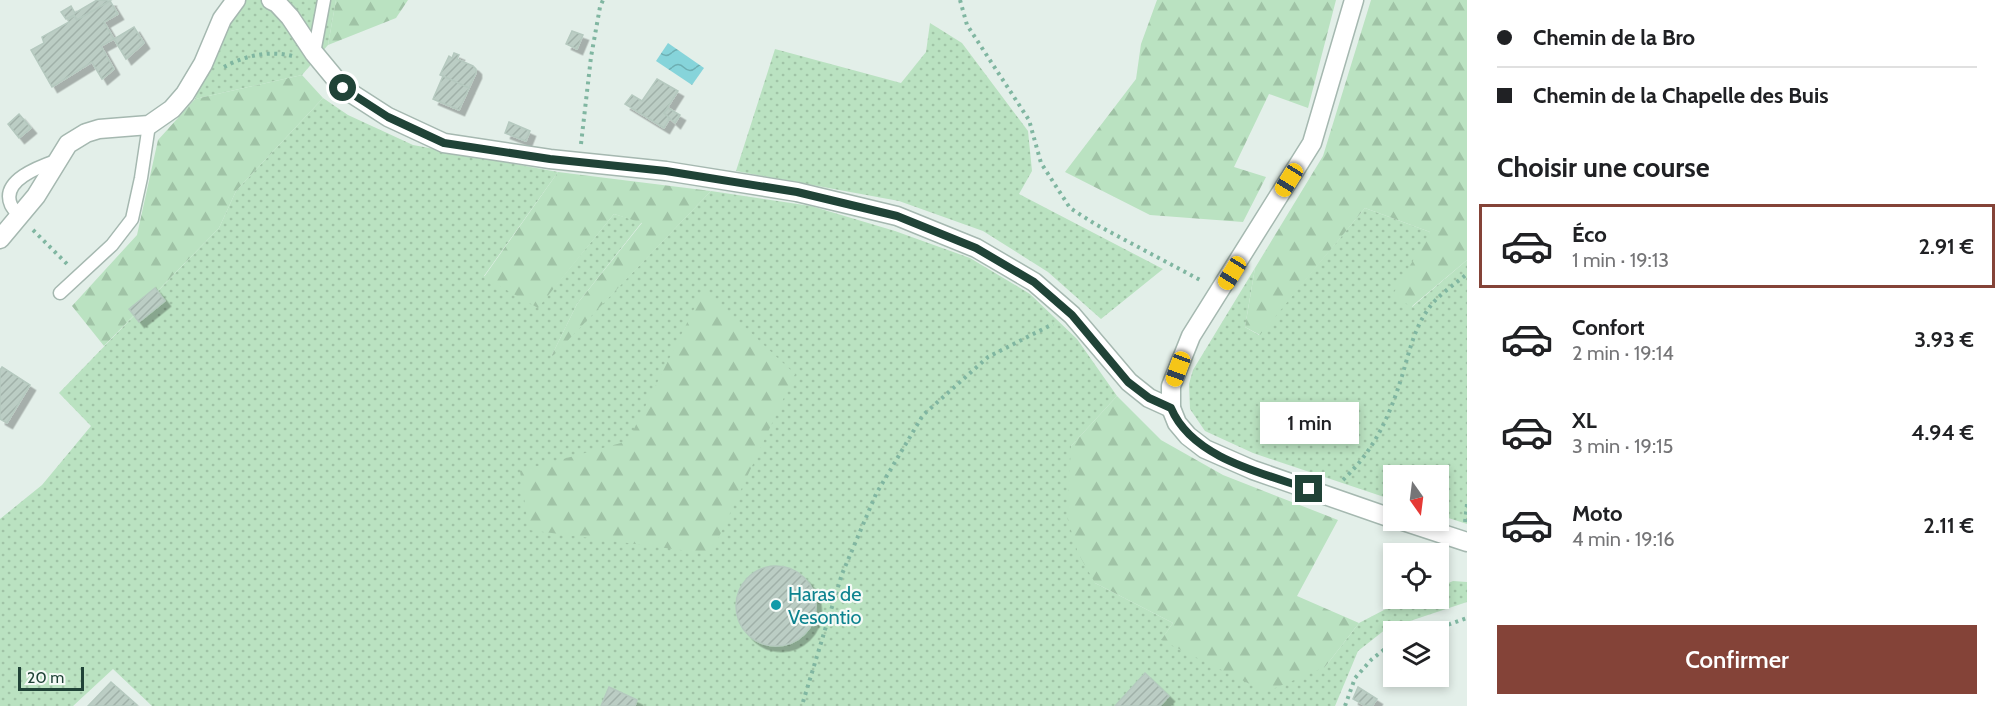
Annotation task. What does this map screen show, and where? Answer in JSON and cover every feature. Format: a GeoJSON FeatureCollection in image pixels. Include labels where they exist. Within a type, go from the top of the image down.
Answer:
{"type":"FeatureCollection","features":[{"type":"Feature","properties":{"kind":"street"},"geometry":{"type":"LineString","coordinates":[[0,239],[36,196],[68,144],[86,133],[99,129],[148,126],[172,109],[185,94],[203,64],[222,19],[236,0]]}},
{"type":"Feature","properties":{"kind":"street"},"geometry":{"type":"LineString","coordinates":[[271,0],[290,17],[319,59],[343,88],[388,117],[444,143],[580,162],[666,171],[797,192],[897,216],[976,248],[1034,282],[1072,315],[1128,382],[1149,398],[1171,408]]}},
{"type":"Feature","properties":{"kind":"street"},"geometry":{"type":"LineString","coordinates":[[1354,0],[1312,143],[1191,336],[1171,386],[1171,408],[1177,423],[1188,436],[1205,449],[1252,470],[1383,515]]}},
{"type":"Feature","properties":{"kind":"street"},"geometry":{"type":"LineString","coordinates":[[1434,531],[1467,542]]}},
{"type":"Feature","properties":{"kind":"lane"},"geometry":{"type":"LineString","coordinates":[[319,59],[324,0]]}},
{"type":"Feature","properties":{"kind":"lane"},"geometry":{"type":"LineString","coordinates":[[60,293],[112,245],[132,219],[141,178],[148,126]]}},
{"type":"Feature","properties":{"kind":"lane"},"geometry":{"type":"LineString","coordinates":[[20,217],[11,206],[9,196],[15,181],[33,169],[58,160]]}},
{"type":"Feature","properties":{"kind":"path"},"geometry":{"type":"LineString","coordinates":[[580,162],[591,57],[603,0]]}},
{"type":"Feature","properties":{"kind":"path"},"geometry":{"type":"LineString","coordinates":[[960,0],[967,25],[1029,120],[1041,164],[1070,208],[1095,224],[1220,291]]}},
{"type":"Feature","properties":{"kind":"path"},"geometry":{"type":"LineString","coordinates":[[220,69],[250,56],[269,54],[319,59]]}},
{"type":"Feature","properties":{"kind":"path"},"geometry":{"type":"LineString","coordinates":[[20,217],[78,276]]}},
{"type":"Feature","properties":{"kind":"path"},"geometry":{"type":"LineString","coordinates":[[1328,495],[1361,463],[1380,434],[1401,380],[1413,338],[1430,307],[1467,274]]}},
{"type":"Feature","properties":{"kind":"path"},"geometry":{"type":"LineString","coordinates":[[803,702],[842,574],[876,494],[923,415],[988,357],[1072,315]]}},
{"type":"Feature","properties":{"kind":"path"},"geometry":{"type":"LineString","coordinates":[[1449,624],[1467,618]]}},
{"type":"Feature","properties":{"kind":"path"},"geometry":{"type":"LineString","coordinates":[[1345,706],[1355,678],[1383,650]]}},
{"type":"Feature","properties":{"kind":"green space"},"geometry":{"type":"Polygon","coordinates":[[[229,0],[336,0],[328,45],[302,75],[195,99],[229,0]]]}},
{"type":"Feature","properties":{"kind":"green space"},"geometry":{"type":"Polygon","coordinates":[[[336,0],[408,0],[396,18],[328,45],[336,0]]]}},
{"type":"Feature","properties":{"kind":"green space"},"geometry":{"type":"Polygon","coordinates":[[[1157,0],[1336,0],[1308,108],[1269,94],[1234,167],[1266,177],[1243,222],[1150,215],[1065,172],[1136,79],[1141,44],[1157,0]]]}},
{"type":"Feature","properties":{"kind":"green space"},"geometry":{"type":"Polygon","coordinates":[[[1371,0],[1467,0],[1467,260],[1411,307],[1393,294],[1430,232],[1365,208],[1260,335],[1245,327],[1255,268],[1323,156],[1371,0]]]}},
{"type":"Feature","properties":{"kind":"green space"},"geometry":{"type":"Polygon","coordinates":[[[930,23],[962,43],[1028,131],[1032,171],[1019,194],[1163,269],[1101,319],[1048,272],[983,231],[899,201],[736,171],[775,49],[901,83],[926,52],[930,23]]]}},
{"type":"Feature","properties":{"kind":"green space"},"geometry":{"type":"Polygon","coordinates":[[[302,75],[323,98],[236,191],[219,228],[104,346],[72,306],[137,235],[158,140],[195,99],[302,75]]]}},
{"type":"Feature","properties":{"kind":"green space"},"geometry":{"type":"Polygon","coordinates":[[[323,98],[348,115],[413,145],[558,172],[484,276],[538,307],[614,214],[642,222],[577,304],[551,357],[711,191],[811,206],[895,231],[970,258],[1030,294],[1077,339],[1117,396],[1071,446],[1095,583],[1173,623],[1162,639],[1325,667],[1359,623],[1386,609],[1446,609],[1410,621],[1383,621],[1383,631],[1358,651],[1335,706],[152,706],[113,669],[73,706],[0,706],[0,519],[42,485],[91,426],[59,393],[219,228],[236,191],[323,98]]]}},
{"type":"Feature","properties":{"kind":"green space"},"geometry":{"type":"Polygon","coordinates":[[[558,172],[711,191],[550,359],[577,304],[642,223],[614,214],[538,308],[484,277],[558,172]]]}},
{"type":"Feature","properties":{"kind":"green space"},"geometry":{"type":"Polygon","coordinates":[[[1365,208],[1430,232],[1412,307],[1467,260],[1467,524],[1449,518],[1449,465],[1383,465],[1383,497],[1253,453],[1205,431],[1190,409],[1189,384],[1193,370],[1255,268],[1245,327],[1259,335],[1365,208]]]}},
{"type":"Feature","properties":{"kind":"green space"},"geometry":{"type":"Polygon","coordinates":[[[704,289],[795,374],[711,554],[529,530],[520,471],[628,441],[704,289]]]}},
{"type":"Feature","properties":{"kind":"green space"},"geometry":{"type":"Polygon","coordinates":[[[1117,396],[1161,440],[1223,475],[1338,520],[1297,596],[1359,623],[1325,667],[1266,692],[1161,640],[1173,623],[1095,583],[1078,553],[1067,517],[1071,446],[1117,396]]]}},
{"type":"Feature","properties":{"kind":"green space"},"geometry":{"type":"Polygon","coordinates":[[[1467,582],[1467,602],[1449,608],[1449,583],[1467,582]]]}},
{"type":"Feature","properties":{"kind":"water"},"geometry":{"type":"Polygon","coordinates":[[[668,43],[704,68],[692,85],[656,61],[668,43]]]}},
{"type":"Feature","properties":{"kind":"building"},"geometry":{"type":"Polygon","coordinates":[[[97,0],[110,1],[77,20],[74,15],[66,19],[61,12],[71,6],[75,13],[97,0]]]}},
{"type":"Feature","properties":{"kind":"building"},"geometry":{"type":"Polygon","coordinates":[[[110,1],[118,14],[104,22],[114,39],[101,46],[114,69],[102,79],[92,62],[52,87],[31,50],[44,43],[42,37],[69,22],[68,20],[74,16],[77,20],[110,1]]]}},
{"type":"Feature","properties":{"kind":"building"},"geometry":{"type":"Polygon","coordinates":[[[134,27],[144,43],[126,59],[114,39],[134,27]]]}},
{"type":"Feature","properties":{"kind":"building"},"geometry":{"type":"Polygon","coordinates":[[[572,31],[583,35],[577,49],[566,44],[572,31]]]}},
{"type":"Feature","properties":{"kind":"building"},"geometry":{"type":"Polygon","coordinates":[[[454,53],[459,55],[457,59],[476,69],[469,88],[440,75],[449,56],[452,58],[454,53]]]}},
{"type":"Feature","properties":{"kind":"building"},"geometry":{"type":"Polygon","coordinates":[[[443,76],[469,88],[459,110],[433,99],[443,76]]]}},
{"type":"Feature","properties":{"kind":"building"},"geometry":{"type":"Polygon","coordinates":[[[657,79],[678,91],[664,113],[670,118],[664,128],[625,104],[632,95],[642,101],[657,79]]]}},
{"type":"Feature","properties":{"kind":"building"},"geometry":{"type":"Polygon","coordinates":[[[668,108],[680,115],[675,123],[664,113],[668,108]]]}},
{"type":"Feature","properties":{"kind":"building"},"geometry":{"type":"Polygon","coordinates":[[[19,114],[31,128],[19,138],[8,124],[19,114]]]}},
{"type":"Feature","properties":{"kind":"building"},"geometry":{"type":"Polygon","coordinates":[[[509,122],[530,131],[526,141],[505,133],[509,122]]]}},
{"type":"Feature","properties":{"kind":"building"},"geometry":{"type":"Polygon","coordinates":[[[155,288],[165,301],[139,322],[129,309],[155,288]]]}},
{"type":"Feature","properties":{"kind":"building"},"geometry":{"type":"Polygon","coordinates":[[[2,367],[30,385],[7,423],[0,419],[0,370],[2,367]]]}},
{"type":"Feature","properties":{"kind":"building","name":"Haras de Vesontio"},"geometry":{"type":"Polygon","coordinates":[[[776,566],[791,569],[804,578],[813,591],[816,606],[813,621],[804,634],[791,643],[776,646],[761,643],[748,634],[739,621],[736,606],[739,591],[748,578],[761,569],[776,566]]]}},
{"type":"Feature","properties":{"kind":"building"},"geometry":{"type":"Polygon","coordinates":[[[1145,673],[1169,696],[1160,706],[1115,706],[1145,673]]]}},
{"type":"Feature","properties":{"kind":"building"},"geometry":{"type":"Polygon","coordinates":[[[111,682],[137,705],[88,706],[111,682]]]}},
{"type":"Feature","properties":{"kind":"building"},"geometry":{"type":"Polygon","coordinates":[[[609,687],[637,700],[635,706],[601,706],[609,687]]]}},
{"type":"Feature","properties":{"kind":"building"},"geometry":{"type":"Polygon","coordinates":[[[1358,687],[1377,699],[1372,706],[1366,706],[1353,699],[1358,687]]]}},
{"type":"Feature","properties":{"kind":"place","name":"Haras de Vesontio"},"geometry":{"type":"Point","coordinates":[776,605]}},
{"type":"Feature","properties":{"kind":"route"},"geometry":{"type":"LineString","coordinates":[[343,88],[388,117],[444,143],[550,159],[666,171],[797,192],[897,216],[976,248],[1034,282],[1072,315],[1128,382],[1149,398],[1171,408],[1177,423],[1188,436],[1205,449],[1252,470],[1309,489]]}}]}
